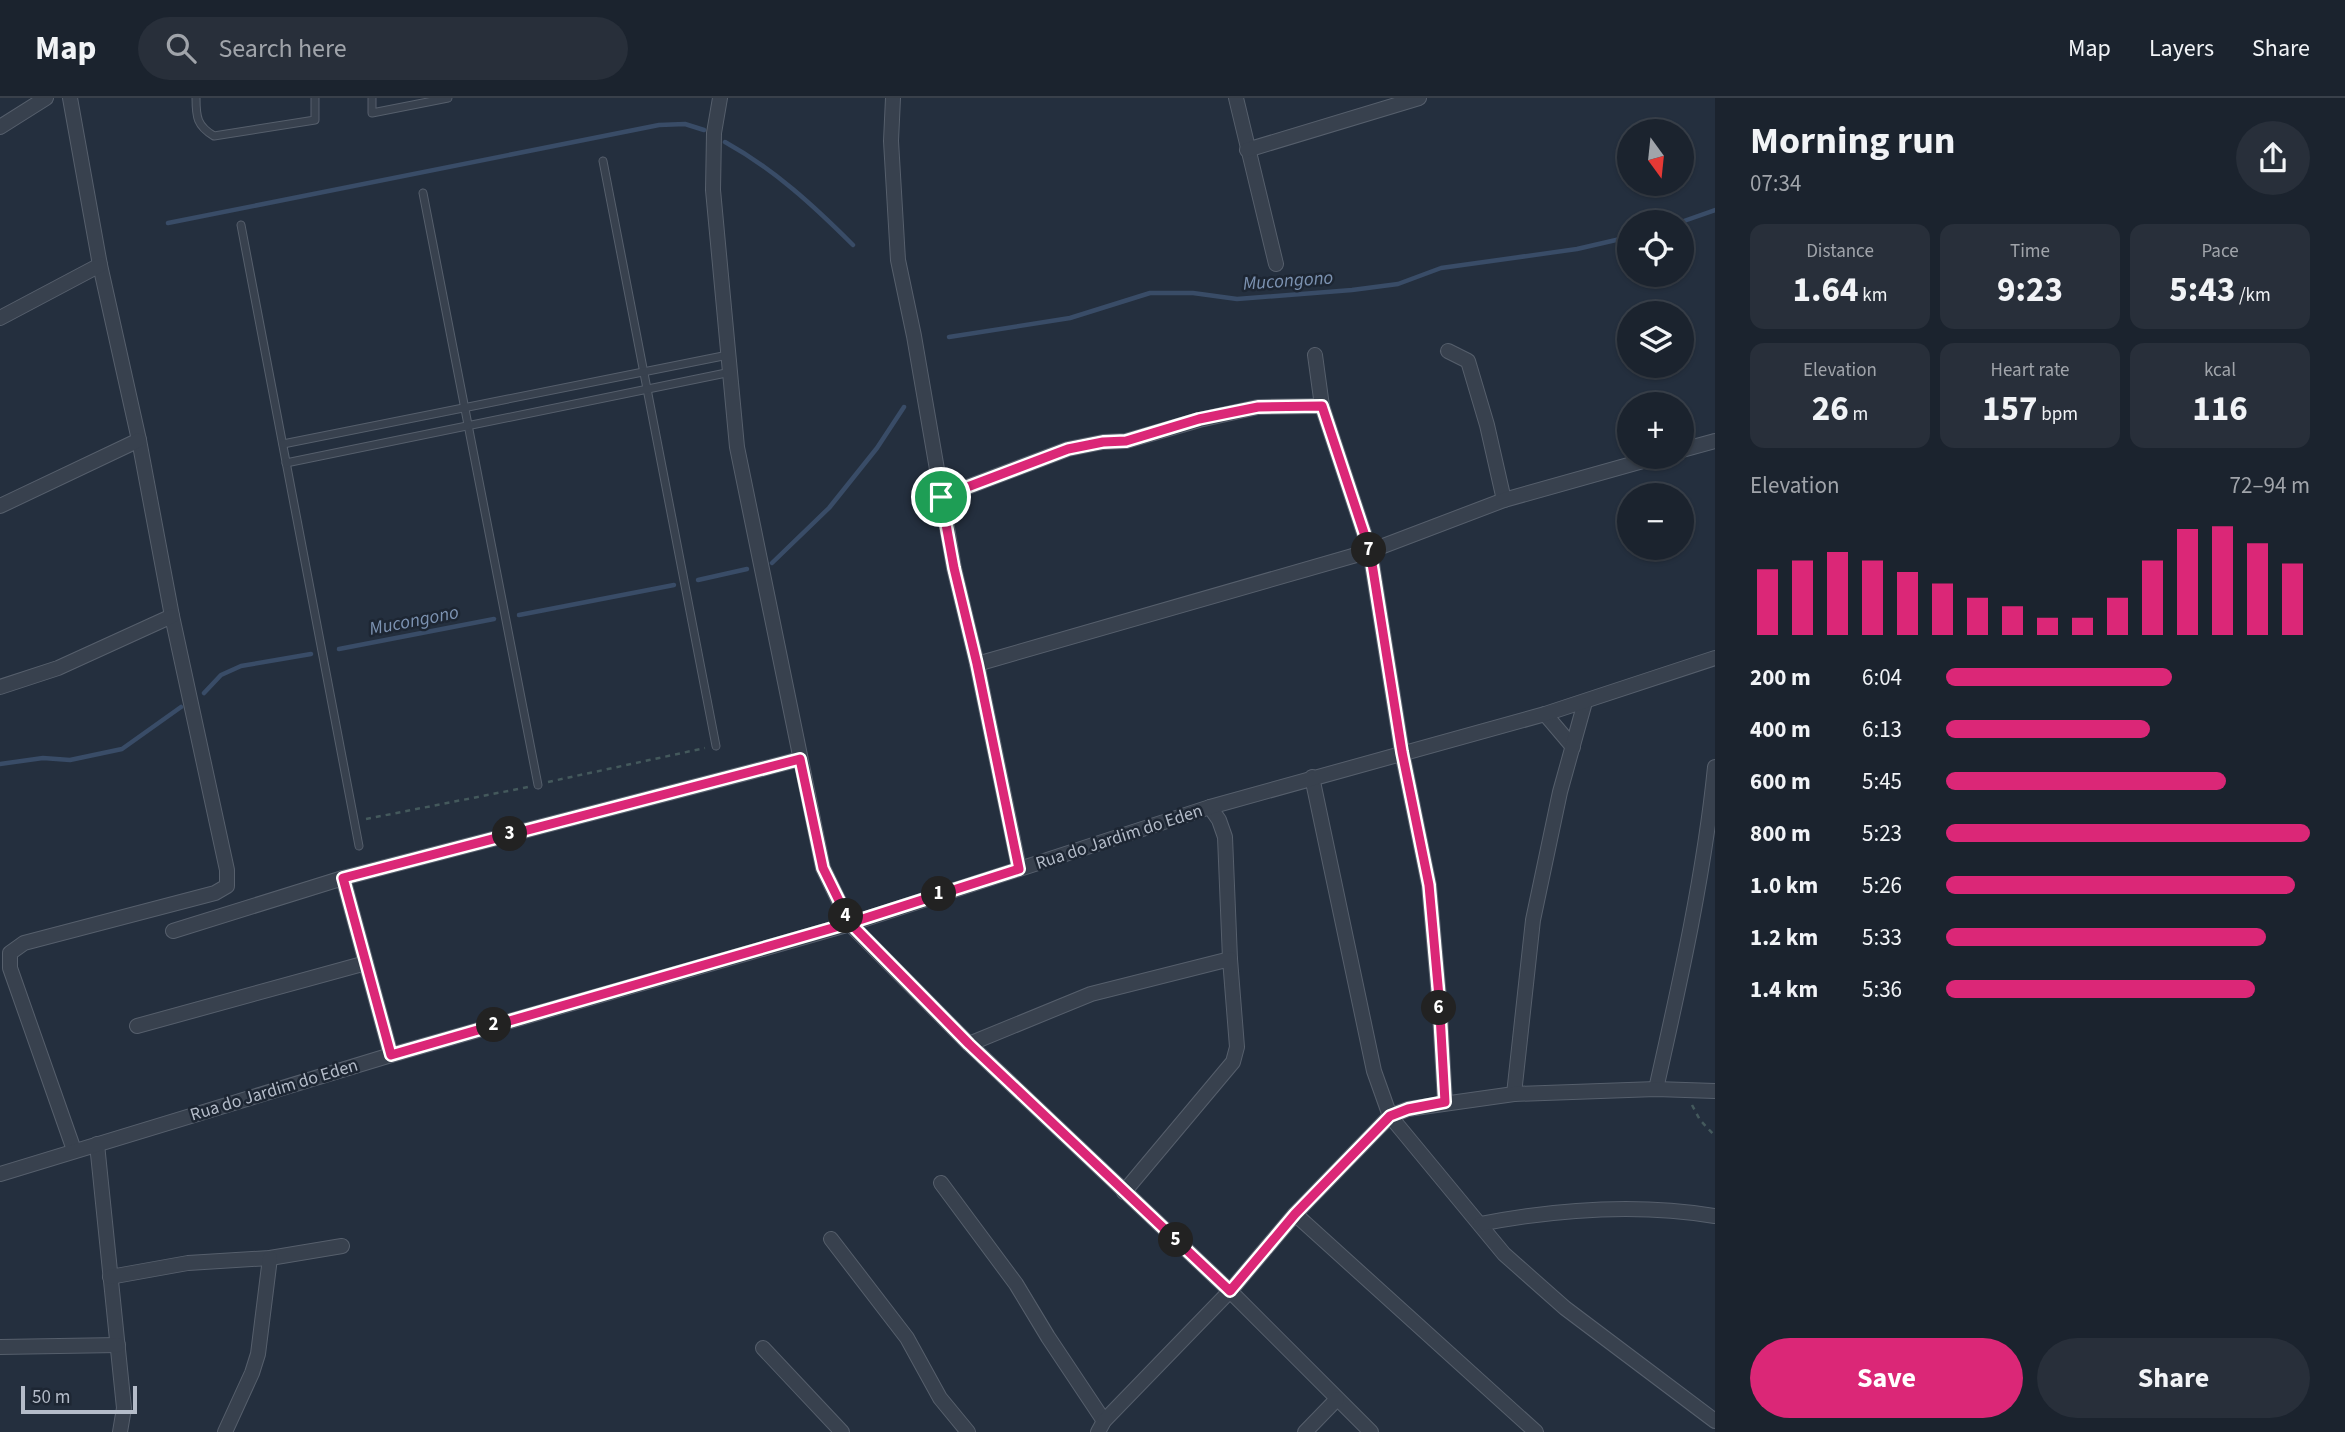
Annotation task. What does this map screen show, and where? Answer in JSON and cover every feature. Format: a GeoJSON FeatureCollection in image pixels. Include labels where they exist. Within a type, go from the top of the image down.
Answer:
{"type":"FeatureCollection","features":[{"type":"Feature","properties":{"kind":"street"},"geometry":{"type":"LineString","coordinates":[[0,127],[46,98]]}},
{"type":"Feature","properties":{"kind":"street"},"geometry":{"type":"LineString","coordinates":[[70,98],[100,265],[139,440],[172,616],[227,870],[227,886],[215,893],[24,943],[10,953],[10,968],[74,1150]]}},
{"type":"Feature","properties":{"kind":"street"},"geometry":{"type":"LineString","coordinates":[[720,98],[714,133],[713,190],[737,447],[823,868],[850,923],[969,1044],[1230,1291],[1371,1432]]}},
{"type":"Feature","properties":{"kind":"street"},"geometry":{"type":"LineString","coordinates":[[893,98],[891,141],[898,260],[914,336],[954,568],[977,664],[1019,869]]}},
{"type":"Feature","properties":{"kind":"street"},"geometry":{"type":"LineString","coordinates":[[1236,98],[1276,264]]}},
{"type":"Feature","properties":{"kind":"street"},"geometry":{"type":"LineString","coordinates":[[1247,150],[1419,98]]}},
{"type":"Feature","properties":{"kind":"street"},"geometry":{"type":"LineString","coordinates":[[0,318],[100,265]]}},
{"type":"Feature","properties":{"kind":"street"},"geometry":{"type":"LineString","coordinates":[[1448,351],[1468,361],[1488,425],[1504,500]]}},
{"type":"Feature","properties":{"kind":"street"},"geometry":{"type":"LineString","coordinates":[[1315,355],[1322,406],[1370,551],[1402,752],[1429,885],[1445,1102]]}},
{"type":"Feature","properties":{"kind":"street"},"geometry":{"type":"LineString","coordinates":[[941,497],[1068,449],[1103,442],[1126,441],[1199,419],[1258,407],[1322,406]]}},
{"type":"Feature","properties":{"kind":"street"},"geometry":{"type":"LineString","coordinates":[[0,506],[139,440]]}},
{"type":"Feature","properties":{"kind":"street"},"geometry":{"type":"LineString","coordinates":[[1694,447],[1715,441]]}},
{"type":"Feature","properties":{"kind":"street"},"geometry":{"type":"LineString","coordinates":[[977,664],[1370,551],[1504,500],[1617,468]]}},
{"type":"Feature","properties":{"kind":"street"},"geometry":{"type":"LineString","coordinates":[[0,687],[58,668],[172,616]]}},
{"type":"Feature","properties":{"kind":"street","name":"Rua do Jardim do Eden"},"geometry":{"type":"LineString","coordinates":[[0,1174],[391,1055],[850,923],[1210,807],[1585,702],[1715,658]]}},
{"type":"Feature","properties":{"kind":"street"},"geometry":{"type":"LineString","coordinates":[[1514,1094],[1533,920],[1560,792],[1585,702]]}},
{"type":"Feature","properties":{"kind":"street"},"geometry":{"type":"LineString","coordinates":[[1545,714],[1573,747]]}},
{"type":"Feature","properties":{"kind":"street"},"geometry":{"type":"LineString","coordinates":[[173,931],[343,878],[800,759]]}},
{"type":"Feature","properties":{"kind":"street"},"geometry":{"type":"LineString","coordinates":[[1656,1088],[1692,923],[1711,811],[1715,767]]}},
{"type":"Feature","properties":{"kind":"street"},"geometry":{"type":"LineString","coordinates":[[1312,777],[1374,1071],[1390,1116],[1504,1254],[1564,1308],[1715,1421]]}},
{"type":"Feature","properties":{"kind":"street"},"geometry":{"type":"LineString","coordinates":[[1124,1192],[1233,1062],[1237,1047],[1225,837],[1219,820],[1210,807]]}},
{"type":"Feature","properties":{"kind":"street"},"geometry":{"type":"LineString","coordinates":[[343,878],[391,1055]]}},
{"type":"Feature","properties":{"kind":"street"},"geometry":{"type":"LineString","coordinates":[[969,1044],[1091,994],[1230,959]]}},
{"type":"Feature","properties":{"kind":"street"},"geometry":{"type":"LineString","coordinates":[[137,1026],[366,963]]}},
{"type":"Feature","properties":{"kind":"street"},"geometry":{"type":"LineString","coordinates":[[941,1183],[1016,1284],[1101,1427],[1230,1291],[1295,1214],[1390,1116],[1408,1109],[1445,1102],[1514,1094],[1656,1088],[1715,1091]]}},
{"type":"Feature","properties":{"kind":"street"},"geometry":{"type":"LineString","coordinates":[[97,1144],[124,1408],[120,1432]]}},
{"type":"Feature","properties":{"kind":"street"},"geometry":{"type":"LineString","coordinates":[[1480,1224],[1525,1215],[1642,1208],[1715,1216]]}},
{"type":"Feature","properties":{"kind":"street"},"geometry":{"type":"LineString","coordinates":[[1295,1214],[1536,1432]]}},
{"type":"Feature","properties":{"kind":"street"},"geometry":{"type":"LineString","coordinates":[[831,1239],[907,1338],[940,1398],[968,1432]]}},
{"type":"Feature","properties":{"kind":"street"},"geometry":{"type":"LineString","coordinates":[[110,1277],[188,1263],[270,1258],[342,1246]]}},
{"type":"Feature","properties":{"kind":"street"},"geometry":{"type":"LineString","coordinates":[[225,1432],[258,1354],[270,1258]]}},
{"type":"Feature","properties":{"kind":"street"},"geometry":{"type":"LineString","coordinates":[[0,1347],[118,1345]]}},
{"type":"Feature","properties":{"kind":"street"},"geometry":{"type":"LineString","coordinates":[[763,1348],[842,1432]]}},
{"type":"Feature","properties":{"kind":"street"},"geometry":{"type":"LineString","coordinates":[[1305,1432],[1337,1399]]}},
{"type":"Feature","properties":{"kind":"lane"},"geometry":{"type":"LineString","coordinates":[[196,98],[196,120],[204,130],[214,136],[315,120],[315,98]]}},
{"type":"Feature","properties":{"kind":"lane"},"geometry":{"type":"LineString","coordinates":[[372,98],[372,113],[448,98]]}},
{"type":"Feature","properties":{"kind":"lane"},"geometry":{"type":"LineString","coordinates":[[603,161],[716,746]]}},
{"type":"Feature","properties":{"kind":"lane"},"geometry":{"type":"LineString","coordinates":[[423,193],[538,785]]}},
{"type":"Feature","properties":{"kind":"lane"},"geometry":{"type":"LineString","coordinates":[[241,225],[359,846]]}},
{"type":"Feature","properties":{"kind":"lane"},"geometry":{"type":"LineString","coordinates":[[283,444],[729,355]]}},
{"type":"Feature","properties":{"kind":"lane"},"geometry":{"type":"LineString","coordinates":[[286,463],[731,372]]}},
{"type":"Feature","properties":{"kind":"path"},"geometry":{"type":"LineString","coordinates":[[1685,1091],[1700,1120],[1715,1136]]}},
{"type":"Feature","properties":{"kind":"waterway"},"geometry":{"type":"LineString","coordinates":[[168,223],[659,125],[685,124],[704,130]]}},
{"type":"Feature","properties":{"kind":"waterway"},"geometry":{"type":"LineString","coordinates":[[725,142],[793,189],[853,245]]}},
{"type":"Feature","properties":{"kind":"waterway","name":"Mucongono"},"geometry":{"type":"LineString","coordinates":[[1694,217],[1715,210]]}},
{"type":"Feature","properties":{"kind":"waterway","name":"Mucongono"},"geometry":{"type":"LineString","coordinates":[[949,337],[1070,318],[1150,293],[1193,293],[1237,299],[1352,290],[1398,284],[1441,268],[1577,249],[1617,240]]}},
{"type":"Feature","properties":{"kind":"waterway","name":"Mucongono"},"geometry":{"type":"LineString","coordinates":[[772,563],[829,508],[877,448],[904,407]]}},
{"type":"Feature","properties":{"kind":"waterway","name":"Mucongono"},"geometry":{"type":"LineString","coordinates":[[698,580],[747,569]]}},
{"type":"Feature","properties":{"kind":"waterway","name":"Mucongono"},"geometry":{"type":"LineString","coordinates":[[519,615],[674,585]]}},
{"type":"Feature","properties":{"kind":"waterway","name":"Mucongono"},"geometry":{"type":"LineString","coordinates":[[339,649],[494,619]]}},
{"type":"Feature","properties":{"kind":"waterway","name":"Mucongono"},"geometry":{"type":"LineString","coordinates":[[204,693],[221,675],[241,666],[311,654]]}},
{"type":"Feature","properties":{"kind":"waterway","name":"Mucongono"},"geometry":{"type":"LineString","coordinates":[[0,764],[43,758],[70,760],[122,749],[181,707]]}},
{"type":"Feature","properties":{"kind":"route"},"geometry":{"type":"LineString","coordinates":[[941,497],[1019,869],[850,923],[391,1055],[343,878],[800,759],[823,868],[850,923],[969,1044],[1230,1291],[1295,1214],[1390,1116],[1408,1109],[1445,1102],[1429,885],[1411,804],[1370,551],[1322,406],[1258,407],[1199,419],[1126,441],[1103,442],[1068,449],[941,497]]}}]}
